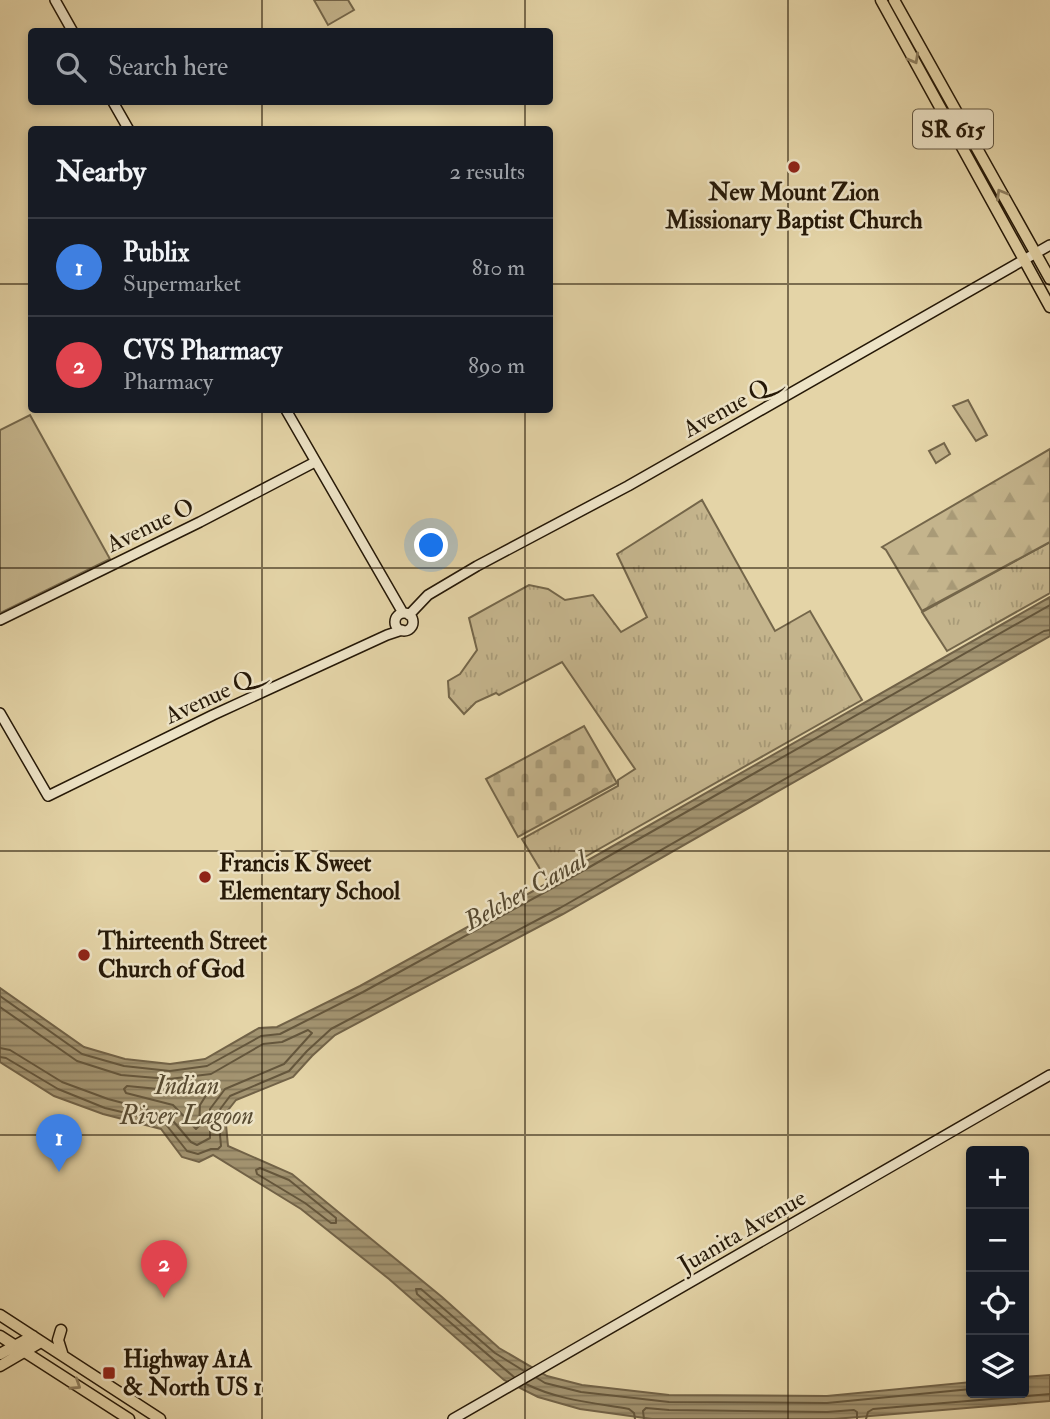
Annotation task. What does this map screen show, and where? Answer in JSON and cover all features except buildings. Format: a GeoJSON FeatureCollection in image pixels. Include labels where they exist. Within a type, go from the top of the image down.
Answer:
{"type":"FeatureCollection","features":[{"type":"Feature","properties":{"kind":"main road","name":"SR 615"},"geometry":{"type":"LineString","coordinates":[[881,0],[1050,307]]}},
{"type":"Feature","properties":{"kind":"main road","name":"SR 615"},"geometry":{"type":"LineString","coordinates":[[894,0],[1050,279]]}},
{"type":"Feature","properties":{"kind":"main road"},"geometry":{"type":"LineString","coordinates":[[938,102],[944,103],[974,155],[982,160]]}},
{"type":"Feature","properties":{"kind":"main road"},"geometry":{"type":"LineString","coordinates":[[0,1315],[160,1419]]}},
{"type":"Feature","properties":{"kind":"main road"},"geometry":{"type":"LineString","coordinates":[[61,1330],[58,1340],[63,1356]]}},
{"type":"Feature","properties":{"kind":"main road"},"geometry":{"type":"LineString","coordinates":[[0,1336],[129,1419]]}},
{"type":"Feature","properties":{"kind":"main road"},"geometry":{"type":"LineString","coordinates":[[0,1354],[37,1339]]}},
{"type":"Feature","properties":{"kind":"main road"},"geometry":{"type":"LineString","coordinates":[[0,1366],[20,1348]]}},
{"type":"Feature","properties":{"kind":"street"},"geometry":{"type":"LineString","coordinates":[[55,0],[71,28]]}},
{"type":"Feature","properties":{"kind":"street"},"geometry":{"type":"LineString","coordinates":[[115,105],[127,126]]}},
{"type":"Feature","properties":{"kind":"street","name":"Avenue Q"},"geometry":{"type":"LineString","coordinates":[[0,713],[48,796],[213,715],[387,635],[428,595],[467,572],[650,474],[1050,244]]}},
{"type":"Feature","properties":{"kind":"street"},"geometry":{"type":"LineString","coordinates":[[288,413],[403,620]]}},
{"type":"Feature","properties":{"kind":"street","name":"Avenue O"},"geometry":{"type":"LineString","coordinates":[[0,620],[315,462]]}},
{"type":"Feature","properties":{"kind":"street"},"geometry":{"type":"LineString","coordinates":[[394,600],[405,604],[420,602]]}},
{"type":"Feature","properties":{"kind":"street","name":"Juanita Avenue"},"geometry":{"type":"LineString","coordinates":[[453,1419],[1050,1075]]}},
{"type":"Feature","properties":{"kind":"green space"},"geometry":{"type":"Polygon","coordinates":[[[314,0],[348,0],[354,10],[328,25],[314,0]]]}},
{"type":"Feature","properties":{"kind":"green space"},"geometry":{"type":"Polygon","coordinates":[[[968,400],[987,435],[976,441],[953,406],[968,400]]]}},
{"type":"Feature","properties":{"kind":"green space"},"geometry":{"type":"Polygon","coordinates":[[[30,415],[110,559],[0,613],[0,430],[30,415]]]}},
{"type":"Feature","properties":{"kind":"green space"},"geometry":{"type":"Polygon","coordinates":[[[944,443],[950,454],[936,463],[929,451],[944,443]]]}},
{"type":"Feature","properties":{"kind":"green space"},"geometry":{"type":"Polygon","coordinates":[[[1050,449],[1050,542],[922,611],[882,547],[1050,449]]]}},
{"type":"Feature","properties":{"kind":"green space"},"geometry":{"type":"Polygon","coordinates":[[[702,500],[775,631],[810,611],[862,700],[546,879],[522,839],[618,786],[618,780],[635,769],[562,662],[499,695],[496,693],[476,702],[464,714],[449,697],[448,681],[460,674],[477,650],[469,618],[529,585],[548,589],[565,600],[593,595],[621,632],[647,617],[617,554],[702,500]]]}},
{"type":"Feature","properties":{"kind":"green space"},"geometry":{"type":"Polygon","coordinates":[[[1050,542],[1050,593],[947,651],[922,612],[1050,542]]]}},
{"type":"Feature","properties":{"kind":"green space"},"geometry":{"type":"Polygon","coordinates":[[[584,726],[617,783],[518,837],[486,779],[584,726]]]}},
{"type":"Feature","properties":{"kind":"water","name":"Indian River Lagoon"},"geometry":{"type":"Polygon","coordinates":[[[1050,597],[1050,636],[563,914],[335,1035],[293,1077],[236,1100],[225,1114],[228,1146],[292,1174],[442,1297],[499,1348],[547,1376],[582,1385],[669,1395],[827,1396],[966,1382],[966,1398],[1029,1398],[1029,1377],[1050,1375],[1050,1401],[834,1419],[652,1419],[580,1409],[538,1397],[504,1380],[389,1279],[301,1209],[213,1155],[199,1162],[182,1157],[161,1129],[103,1114],[54,1096],[0,1062],[0,988],[84,1047],[125,1059],[170,1064],[205,1059],[259,1028],[277,1027],[360,986],[555,879],[1050,597]]]}},
{"type":"Feature","properties":{"kind":"place","name":"New Mount Zion Missionary Baptist Church"},"geometry":{"type":"Point","coordinates":[794,167]}},
{"type":"Feature","properties":{"kind":"place","name":"Francis K Sweet Elementary School"},"geometry":{"type":"Point","coordinates":[205,877]}},
{"type":"Feature","properties":{"kind":"place","name":"Thirteenth Street Church of God"},"geometry":{"type":"Point","coordinates":[84,955]}},
{"type":"Feature","properties":{"kind":"place","name":"Publix"},"geometry":{"type":"Point","coordinates":[59,1172]}},
{"type":"Feature","properties":{"kind":"place","name":"CVS Pharmacy"},"geometry":{"type":"Point","coordinates":[164,1298]}},
{"type":"Feature","properties":{"kind":"place","name":"Highway A1A & North US 1"},"geometry":{"type":"Point","coordinates":[109,1373]}},
{"type":"Feature","properties":{"kind":"water label","name":"Belcher Canal"},"geometry":{"type":"Point","coordinates":[525,890]}}]}
